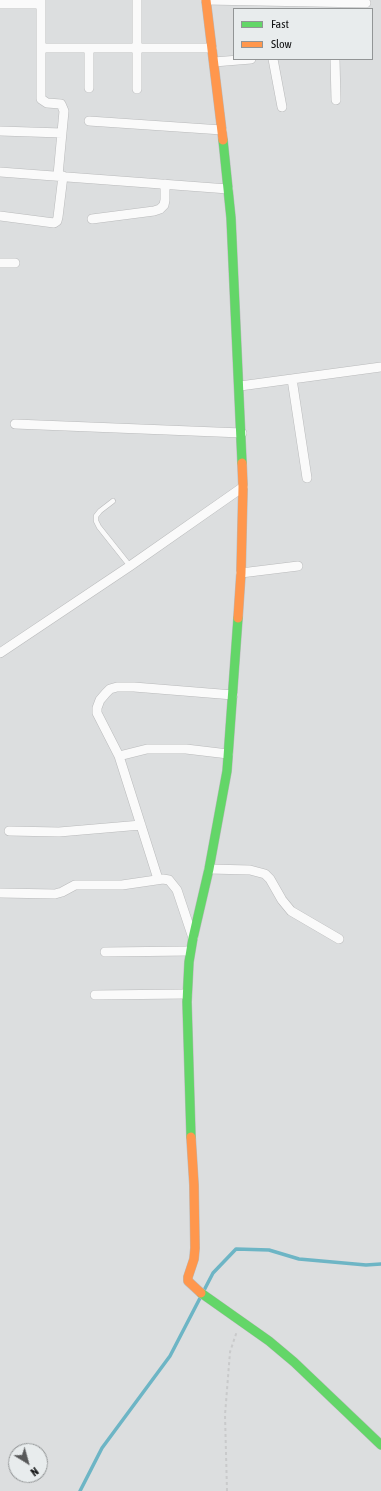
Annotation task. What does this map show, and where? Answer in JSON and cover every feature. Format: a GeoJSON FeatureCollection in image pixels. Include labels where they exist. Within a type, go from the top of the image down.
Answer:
{"type":"FeatureCollection","features":[{"type":"Feature","properties":{"kind":"street"},"geometry":{"type":"LineString","coordinates":[[137,0],[138,89]]}},
{"type":"Feature","properties":{"kind":"street"},"geometry":{"type":"LineString","coordinates":[[366,3],[206,0],[228,189],[240,386],[243,486],[241,573],[227,771],[209,869],[190,951],[187,994],[189,1100],[196,1240],[194,1259],[188,1277],[188,1282],[195,1289],[269,1341],[294,1362],[381,1445]]}},
{"type":"Feature","properties":{"kind":"street"},"geometry":{"type":"LineString","coordinates":[[0,4],[41,2],[41,98],[43,102],[61,104],[64,111],[57,221],[54,223],[0,216]]}},
{"type":"Feature","properties":{"kind":"street"},"geometry":{"type":"LineString","coordinates":[[41,48],[212,48]]}},
{"type":"Feature","properties":{"kind":"street"},"geometry":{"type":"LineString","coordinates":[[89,48],[89,88]]}},
{"type":"Feature","properties":{"kind":"street"},"geometry":{"type":"LineString","coordinates":[[214,62],[239,60]]}},
{"type":"Feature","properties":{"kind":"street"},"geometry":{"type":"LineString","coordinates":[[273,60],[282,107]]}},
{"type":"Feature","properties":{"kind":"street"},"geometry":{"type":"LineString","coordinates":[[335,60],[336,100]]}},
{"type":"Feature","properties":{"kind":"street"},"geometry":{"type":"LineString","coordinates":[[89,121],[222,130]]}},
{"type":"Feature","properties":{"kind":"street"},"geometry":{"type":"LineString","coordinates":[[0,131],[62,133]]}},
{"type":"Feature","properties":{"kind":"street"},"geometry":{"type":"LineString","coordinates":[[0,172],[228,189]]}},
{"type":"Feature","properties":{"kind":"street"},"geometry":{"type":"LineString","coordinates":[[92,219],[160,209],[165,200],[166,184]]}},
{"type":"Feature","properties":{"kind":"street"},"geometry":{"type":"LineString","coordinates":[[0,263],[15,263]]}},
{"type":"Feature","properties":{"kind":"street"},"geometry":{"type":"LineString","coordinates":[[240,386],[381,367]]}},
{"type":"Feature","properties":{"kind":"street"},"geometry":{"type":"LineString","coordinates":[[292,379],[307,478]]}},
{"type":"Feature","properties":{"kind":"street"},"geometry":{"type":"LineString","coordinates":[[15,424],[242,433]]}},
{"type":"Feature","properties":{"kind":"street"},"geometry":{"type":"LineString","coordinates":[[0,653],[130,566],[243,486]]}},
{"type":"Feature","properties":{"kind":"street"},"geometry":{"type":"LineString","coordinates":[[241,573],[298,566]]}},
{"type":"Feature","properties":{"kind":"street"},"geometry":{"type":"LineString","coordinates":[[158,880],[119,756],[97,713],[100,700],[110,689],[117,687],[233,695]]}},
{"type":"Feature","properties":{"kind":"street"},"geometry":{"type":"LineString","coordinates":[[119,756],[148,749],[186,750],[228,754]]}},
{"type":"Feature","properties":{"kind":"street"},"geometry":{"type":"LineString","coordinates":[[9,831],[79,831],[141,825]]}},
{"type":"Feature","properties":{"kind":"street"},"geometry":{"type":"LineString","coordinates":[[209,869],[250,870],[266,874],[282,900],[291,911],[339,939]]}},
{"type":"Feature","properties":{"kind":"street"},"geometry":{"type":"LineString","coordinates":[[0,894],[55,894],[75,885],[122,885],[169,880],[177,890],[193,938]]}},
{"type":"Feature","properties":{"kind":"street"},"geometry":{"type":"LineString","coordinates":[[106,952],[190,951]]}},
{"type":"Feature","properties":{"kind":"street"},"geometry":{"type":"LineString","coordinates":[[95,995],[187,994]]}},
{"type":"Feature","properties":{"kind":"lane"},"geometry":{"type":"LineString","coordinates":[[113,501],[100,511],[96,516],[96,521],[130,566]]}},
{"type":"Feature","properties":{"kind":"path"},"geometry":{"type":"LineString","coordinates":[[227,1491],[225,1415],[227,1374],[230,1352],[240,1320]]}},
{"type":"Feature","properties":{"kind":"waterway"},"geometry":{"type":"LineString","coordinates":[[80,1491],[102,1448],[170,1356],[213,1273],[236,1249],[269,1250],[299,1259],[366,1265],[381,1264]]}},
{"type":"Feature","properties":{"kind":"traffic: fast"},"geometry":{"type":"LineString","coordinates":[[223,140],[231,218],[242,463]]}},
{"type":"Feature","properties":{"kind":"traffic: fast"},"geometry":{"type":"LineString","coordinates":[[191,1137],[187,1002],[189,962],[209,869],[227,771],[238,618]]}},
{"type":"Feature","properties":{"kind":"traffic: fast"},"geometry":{"type":"LineString","coordinates":[[201,1293],[269,1341],[294,1362],[381,1445]]}},
{"type":"Feature","properties":{"kind":"traffic: slow"},"geometry":{"type":"LineString","coordinates":[[206,0],[223,140]]}},
{"type":"Feature","properties":{"kind":"traffic: slow"},"geometry":{"type":"LineString","coordinates":[[238,618],[241,573],[243,487],[242,463]]}},
{"type":"Feature","properties":{"kind":"traffic: slow"},"geometry":{"type":"LineString","coordinates":[[191,1137],[194,1185],[195,1248],[194,1259],[188,1281],[201,1293]]}}]}
